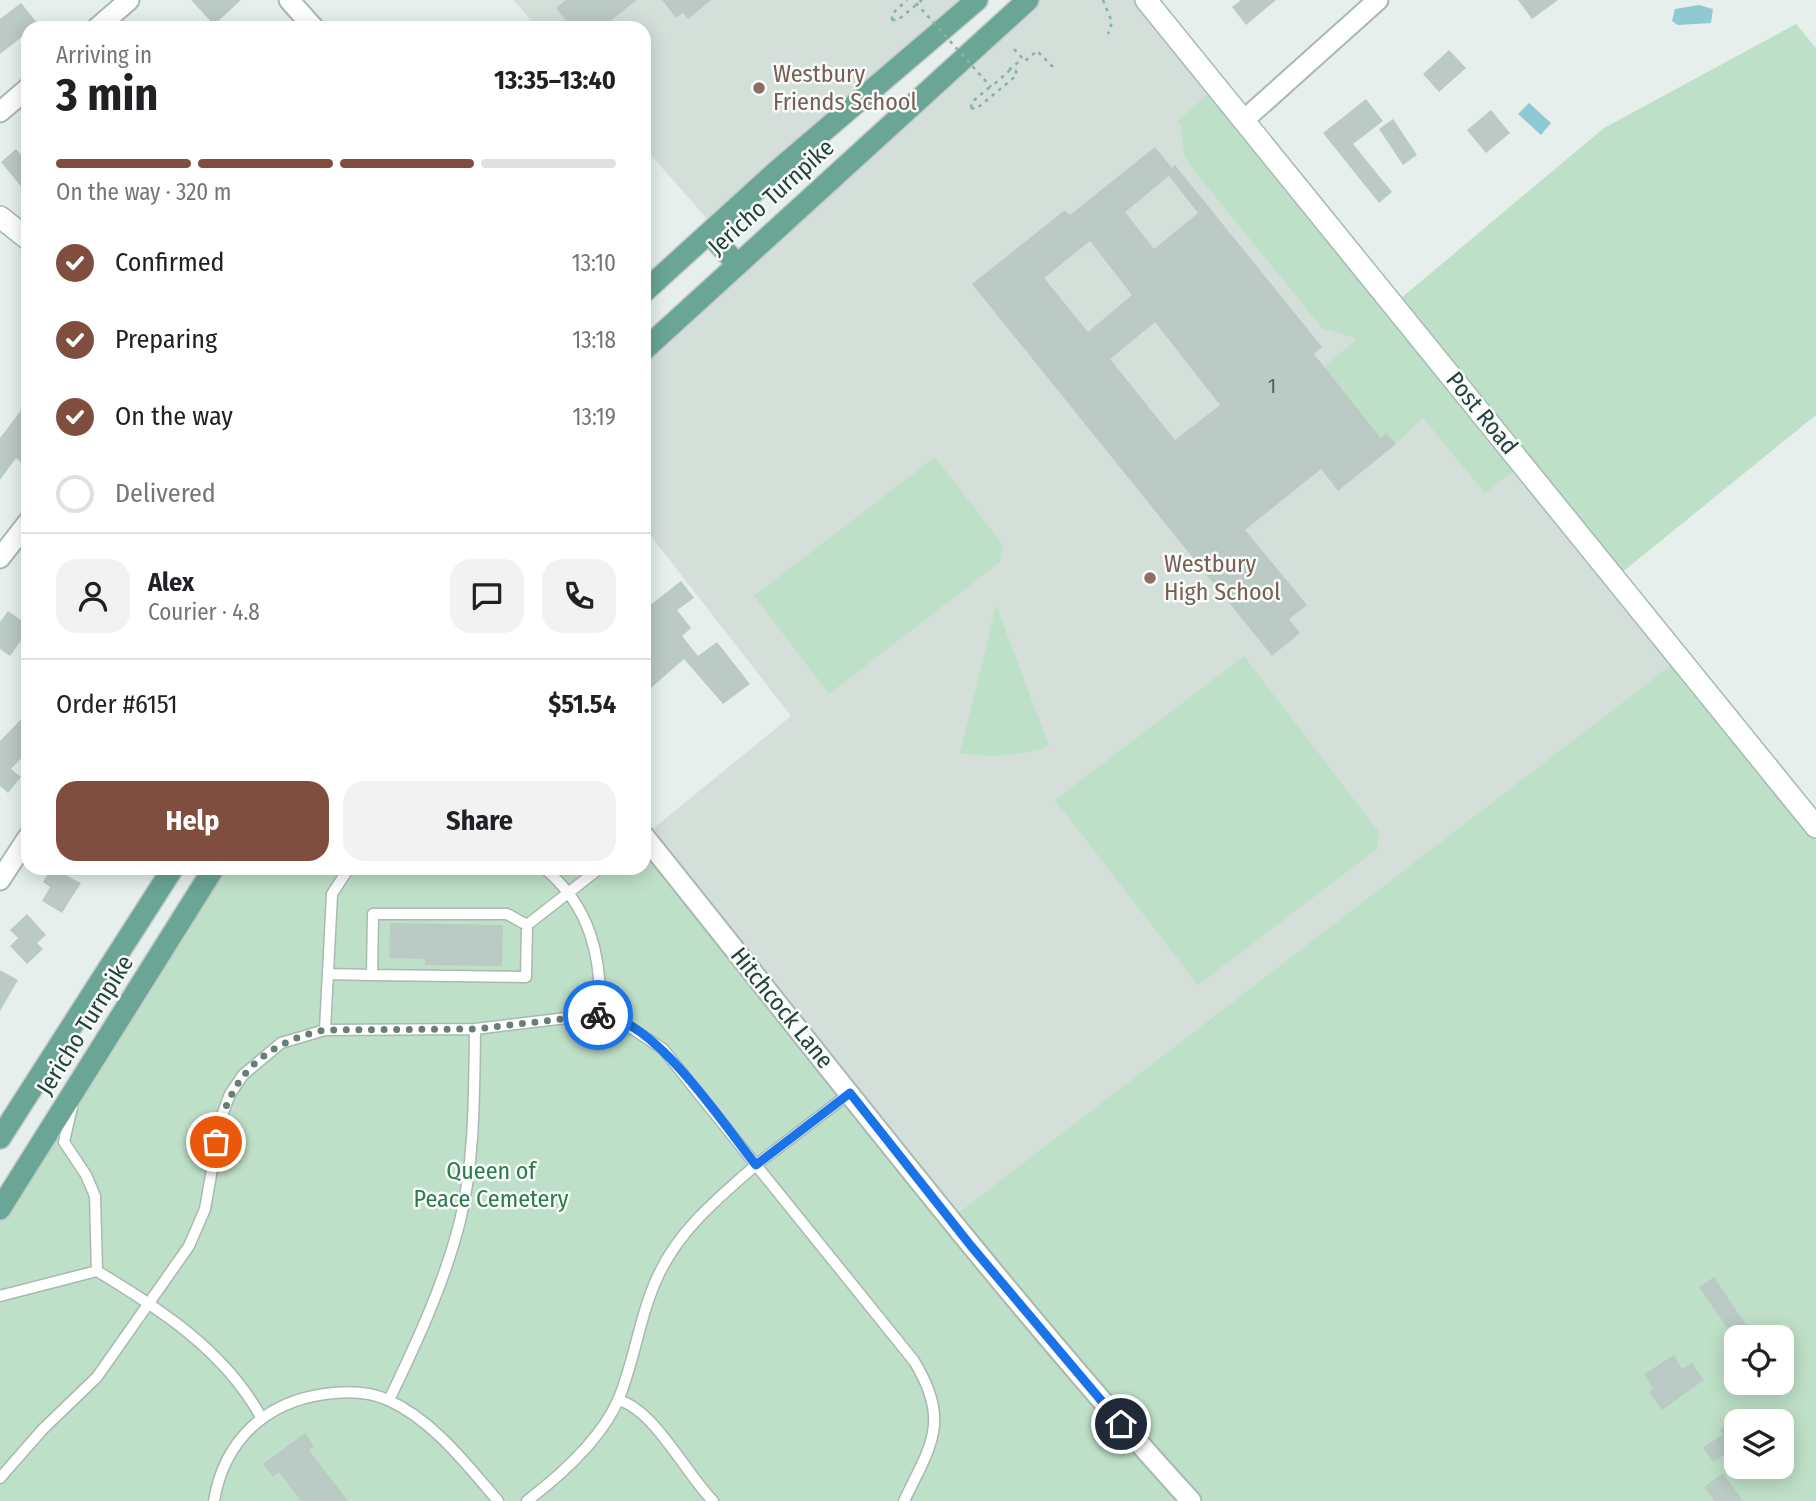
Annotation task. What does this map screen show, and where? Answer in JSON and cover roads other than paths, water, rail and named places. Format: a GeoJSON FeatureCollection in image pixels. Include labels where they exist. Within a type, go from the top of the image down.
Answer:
{"type":"FeatureCollection","features":[{"type":"Feature","properties":{"kind":"main road","name":"Jericho Turnpike"},"geometry":{"type":"LineString","coordinates":[[651,286],[977,0]]}},
{"type":"Feature","properties":{"kind":"main road","name":"Jericho Turnpike"},"geometry":{"type":"LineString","coordinates":[[651,343],[736,263],[1028,0]]}},
{"type":"Feature","properties":{"kind":"main road","name":"Post Road"},"geometry":{"type":"LineString","coordinates":[[1146,0],[1816,827]]}},
{"type":"Feature","properties":{"kind":"main road"},"geometry":{"type":"LineString","coordinates":[[0,217],[21,234]]}},
{"type":"Feature","properties":{"kind":"main road"},"geometry":{"type":"LineString","coordinates":[[709,233],[736,263]]}},
{"type":"Feature","properties":{"kind":"main road","name":"Jericho Turnpike"},"geometry":{"type":"LineString","coordinates":[[0,1138],[169,875]]}},
{"type":"Feature","properties":{"kind":"main road","name":"Jericho Turnpike"},"geometry":{"type":"LineString","coordinates":[[0,1209],[210,875]]}},
{"type":"Feature","properties":{"kind":"street"},"geometry":{"type":"LineString","coordinates":[[105,21],[129,0]]}},
{"type":"Feature","properties":{"kind":"street"},"geometry":{"type":"LineString","coordinates":[[289,0],[308,21]]}},
{"type":"Feature","properties":{"kind":"street"},"geometry":{"type":"LineString","coordinates":[[1244,120],[1378,0]]}},
{"type":"Feature","properties":{"kind":"street"},"geometry":{"type":"LineString","coordinates":[[0,112],[21,94]]}},
{"type":"Feature","properties":{"kind":"street"},"geometry":{"type":"LineString","coordinates":[[0,558],[21,531]]}},
{"type":"Feature","properties":{"kind":"street","name":"Hitchcock Lane"},"geometry":{"type":"LineString","coordinates":[[651,845],[1077,1375],[1191,1501]]}},
{"type":"Feature","properties":{"kind":"street"},"geometry":{"type":"LineString","coordinates":[[0,880],[21,848]]}},
{"type":"Feature","properties":{"kind":"lane"},"geometry":{"type":"LineString","coordinates":[[325,1030],[332,894],[344,875]]}},
{"type":"Feature","properties":{"kind":"lane"},"geometry":{"type":"LineString","coordinates":[[551,875],[568,891],[583,912],[593,938],[599,963],[600,1014]]}},
{"type":"Feature","properties":{"kind":"lane"},"geometry":{"type":"LineString","coordinates":[[328,974],[526,977],[527,925],[590,875]]}},
{"type":"Feature","properties":{"kind":"lane"},"geometry":{"type":"LineString","coordinates":[[372,975],[373,914],[507,914],[527,925]]}},
{"type":"Feature","properties":{"kind":"lane"},"geometry":{"type":"LineString","coordinates":[[0,1478],[43,1429],[97,1377],[199,1228],[205,1209],[221,1118],[230,1094],[243,1075],[281,1043],[325,1030],[475,1029],[600,1014],[622,1022],[663,1049],[926,1381],[934,1413],[932,1446],[904,1501]]}},
{"type":"Feature","properties":{"kind":"lane"},"geometry":{"type":"LineString","coordinates":[[389,1400],[422,1334],[460,1220],[472,1135],[475,1029]]}},
{"type":"Feature","properties":{"kind":"lane"},"geometry":{"type":"LineString","coordinates":[[79,1083],[64,1142],[86,1175],[94,1196],[97,1271]]}},
{"type":"Feature","properties":{"kind":"lane"},"geometry":{"type":"LineString","coordinates":[[527,1501],[572,1462],[618,1400],[657,1276],[681,1239],[711,1203],[850,1093]]}},
{"type":"Feature","properties":{"kind":"lane"},"geometry":{"type":"LineString","coordinates":[[0,1296],[97,1271],[150,1303],[206,1348],[233,1376],[261,1417]]}},
{"type":"Feature","properties":{"kind":"lane"},"geometry":{"type":"LineString","coordinates":[[214,1501],[219,1477],[230,1453],[261,1417],[285,1404],[334,1393],[371,1394],[389,1400],[419,1420],[454,1450],[498,1501]]}},
{"type":"Feature","properties":{"kind":"lane"},"geometry":{"type":"LineString","coordinates":[[618,1400],[631,1403],[646,1418],[713,1501]]}},
{"type":"Feature","properties":{"kind":"water"},"geometry":{"type":"Polygon","coordinates":[[[1699,5],[1713,9],[1711,23],[1678,25],[1672,21],[1675,9],[1699,5]]]}},
{"type":"Feature","properties":{"kind":"water"},"geometry":{"type":"Polygon","coordinates":[[[1529,103],[1551,123],[1541,135],[1518,114],[1529,103]]]}},
{"type":"Feature","properties":{"kind":"place","name":"Westbury Friends School"},"geometry":{"type":"Point","coordinates":[759,88]}},
{"type":"Feature","properties":{"kind":"place","name":"Westbury High School"},"geometry":{"type":"Point","coordinates":[1150,578]}},
{"type":"Feature","properties":{"kind":"park label","name":"Queen of Peace Cemetery"},"geometry":{"type":"Point","coordinates":[491,1185]}}]}
